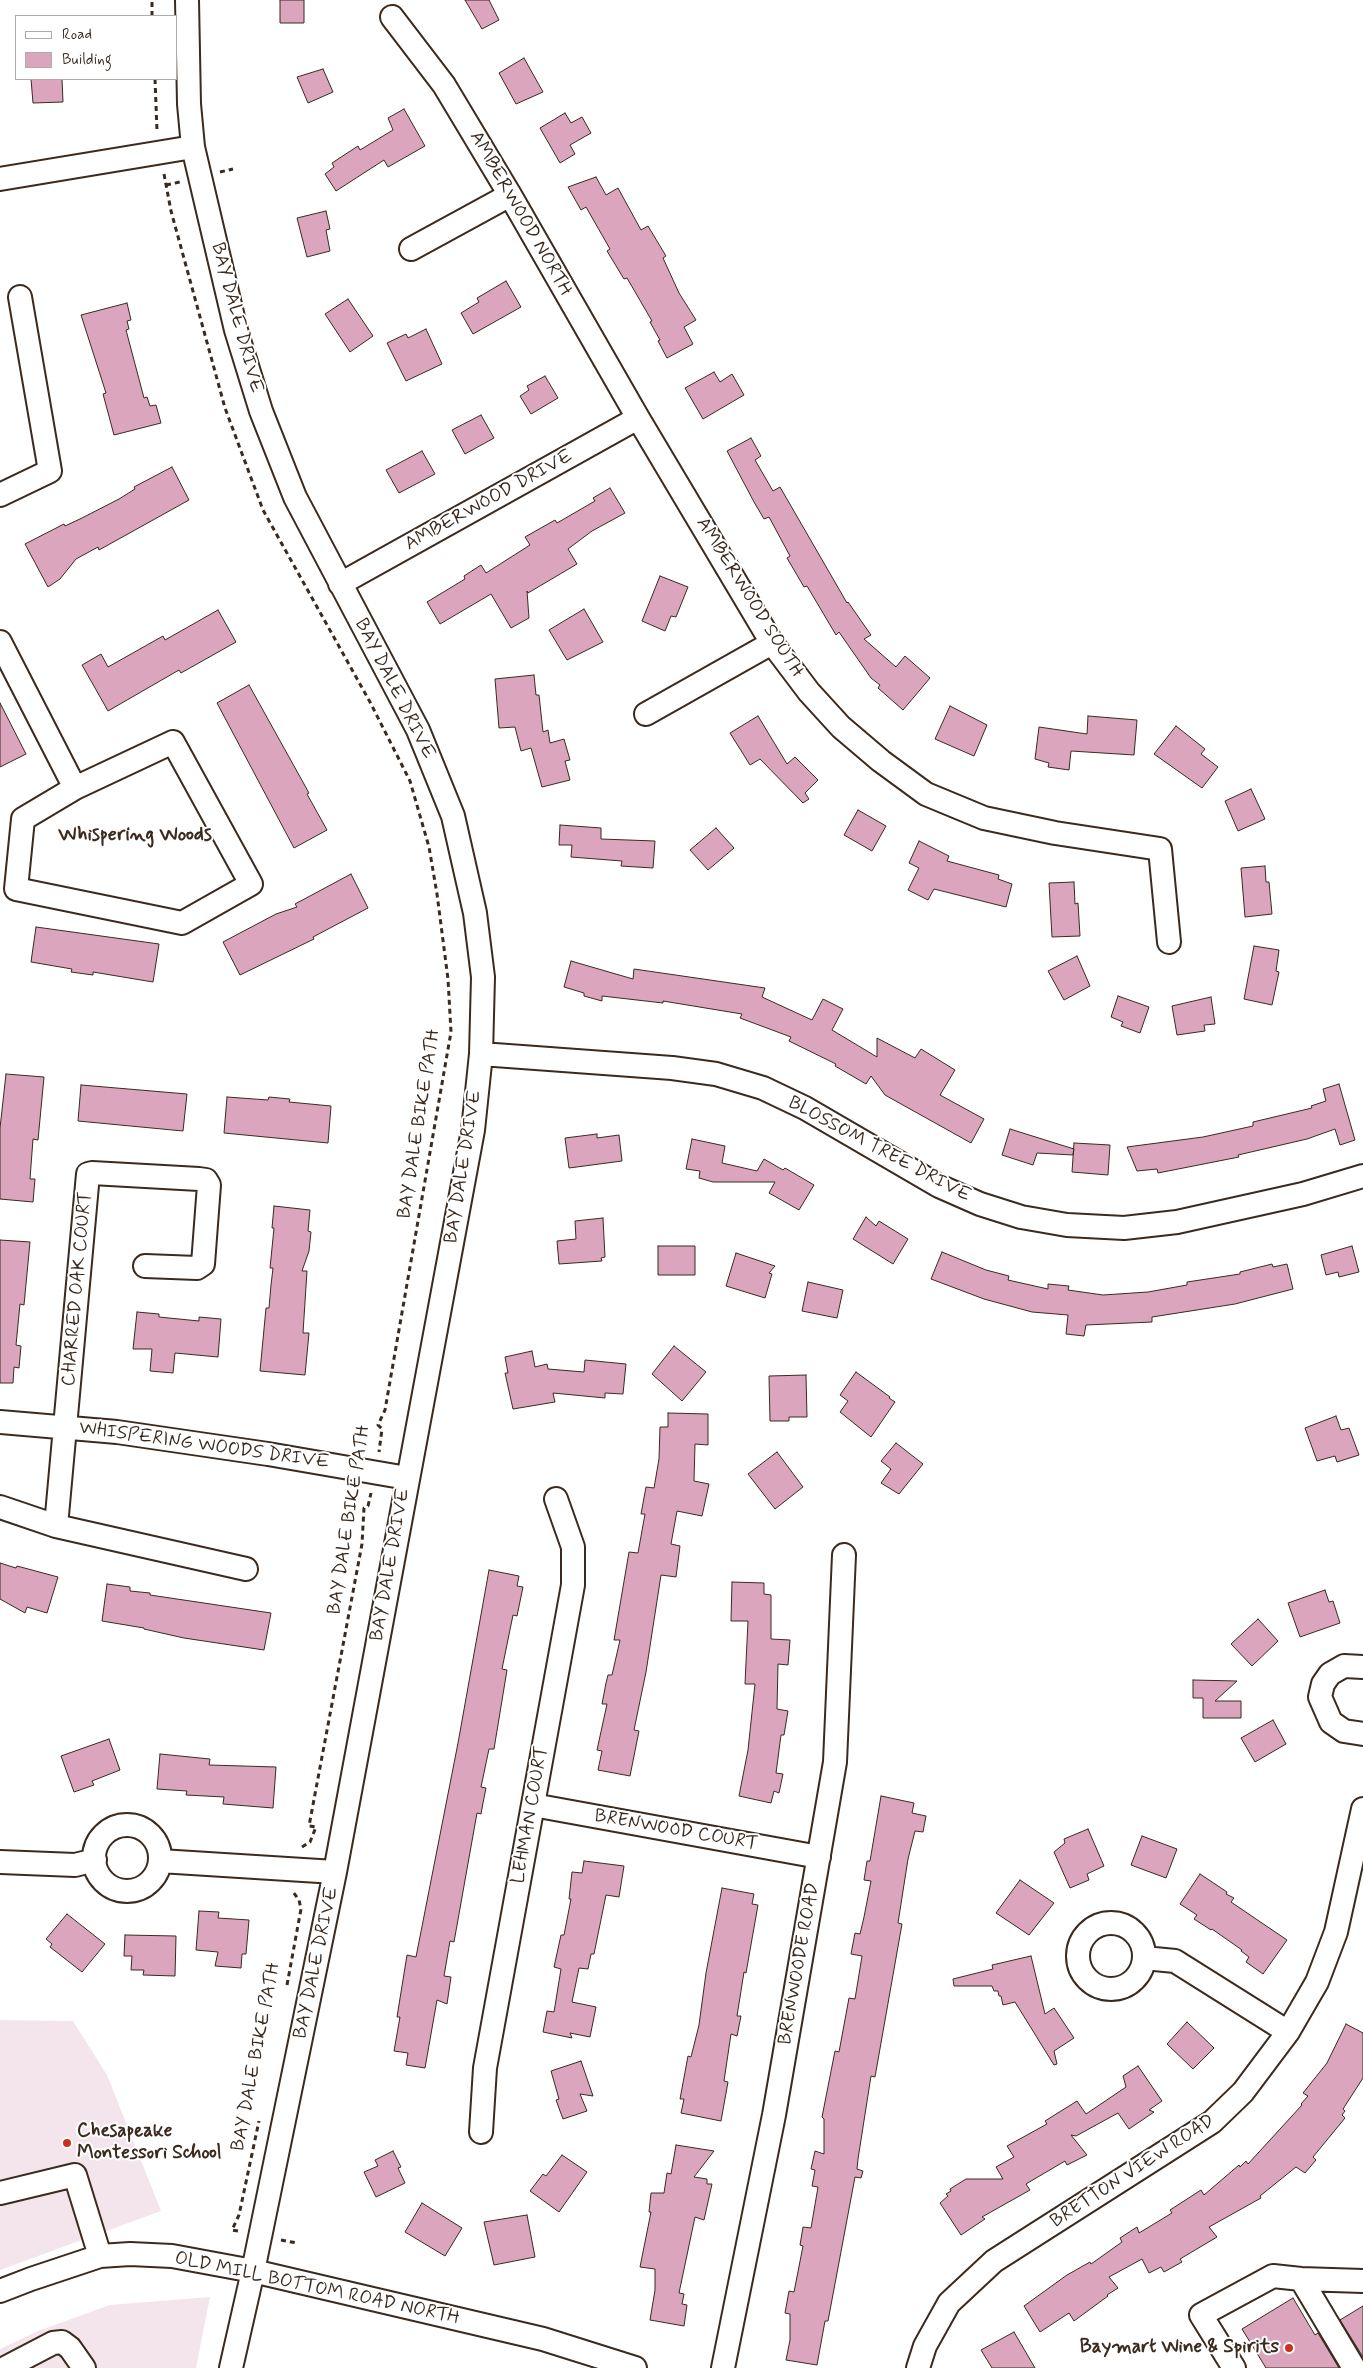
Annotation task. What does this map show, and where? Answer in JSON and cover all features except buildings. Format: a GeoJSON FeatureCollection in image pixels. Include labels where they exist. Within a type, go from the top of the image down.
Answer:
{"type":"FeatureCollection","features":[{"type":"Feature","properties":{"kind":"street","name":"BAY DALE DRIVE"},"geometry":{"type":"LineString","coordinates":[[186,0],[189,104],[193,147],[236,330],[261,410],[295,496],[418,730],[453,816],[475,913],[483,977],[481,1054],[473,1130],[335,1872],[253,2271],[231,2368]]}},
{"type":"Feature","properties":{"kind":"street","name":"AMBERWOOD NORTH"},"geometry":{"type":"LineString","coordinates":[[392,17],[444,86],[510,194],[638,418]]}},
{"type":"Feature","properties":{"kind":"street"},"geometry":{"type":"LineString","coordinates":[[0,179],[193,147]]}},
{"type":"Feature","properties":{"kind":"street"},"geometry":{"type":"LineString","coordinates":[[411,250],[510,194]]}},
{"type":"Feature","properties":{"kind":"street"},"geometry":{"type":"LineString","coordinates":[[0,495],[50,471],[20,297]]}},
{"type":"Feature","properties":{"kind":"street","name":"AMBERWOOD DRIVE"},"geometry":{"type":"LineString","coordinates":[[340,584],[638,418]]}},
{"type":"Feature","properties":{"kind":"street","name":"AMBERWOOD SOUTH"},"geometry":{"type":"LineString","coordinates":[[638,418],[772,642],[809,692],[841,728],[881,761],[926,794],[984,818],[1055,833],[1160,849],[1169,942]]}},
{"type":"Feature","properties":{"kind":"street"},"geometry":{"type":"LineString","coordinates":[[0,642],[75,788]]}},
{"type":"Feature","properties":{"kind":"street"},"geometry":{"type":"LineString","coordinates":[[646,714],[772,642]]}},
{"type":"Feature","properties":{"kind":"street"},"geometry":{"type":"LineString","coordinates":[[173,742],[251,884],[182,922],[16,889],[23,819],[75,788],[173,742]]}},
{"type":"Feature","properties":{"kind":"street","name":"BLOSSOM TREE DRIVE"},"geometry":{"type":"LineString","coordinates":[[481,1054],[672,1068],[716,1074],[763,1088],[806,1108],[938,1186],[980,1204],[1021,1217],[1067,1224],[1124,1228],[1177,1222],[1303,1194],[1363,1176]]}},
{"type":"Feature","properties":{"kind":"street","name":"CHARRED OAK COURT"},"geometry":{"type":"LineString","coordinates":[[67,1426],[88,1174],[92,1172],[206,1180],[209,1185],[202,1264],[197,1268],[145,1266]]}},
{"type":"Feature","properties":{"kind":"street","name":"WHISPERING WOODS DRIVE"},"geometry":{"type":"LineString","coordinates":[[0,1422],[67,1426],[268,1454],[407,1478]]}},
{"type":"Feature","properties":{"kind":"street"},"geometry":{"type":"LineString","coordinates":[[56,1526],[67,1426]]}},
{"type":"Feature","properties":{"kind":"street","name":"LEHMAN COURT"},"geometry":{"type":"LineString","coordinates":[[481,2132],[485,2068],[573,1585],[573,1547],[556,1499]]}},
{"type":"Feature","properties":{"kind":"street"},"geometry":{"type":"LineString","coordinates":[[0,1507],[56,1526],[246,1569]]}},
{"type":"Feature","properties":{"kind":"street","name":"BRENWOODE ROAD"},"geometry":{"type":"LineString","coordinates":[[723,2368],[774,2115],[835,1762],[844,1555]]}},
{"type":"Feature","properties":{"kind":"street"},"geometry":{"type":"LineString","coordinates":[[1363,1667],[1344,1666],[1330,1674],[1323,1684],[1320,1697],[1331,1722],[1344,1731],[1363,1734]]}},
{"type":"Feature","properties":{"kind":"street","name":"BRENWOOD COURT"},"geometry":{"type":"LineString","coordinates":[[533,1805],[819,1857]]}},
{"type":"Feature","properties":{"kind":"street","name":"BRETTON VIEW ROAD"},"geometry":{"type":"LineString","coordinates":[[918,2368],[925,2346],[949,2303],[994,2261],[1212,2122],[1243,2092],[1288,2032],[1317,1982],[1336,1932],[1363,1809]]}},
{"type":"Feature","properties":{"kind":"street"},"geometry":{"type":"LineString","coordinates":[[124,1826],[145,1830],[159,1848],[160,1861],[157,1872],[151,1882],[141,1888],[123,1891],[103,1881],[97,1871],[95,1860],[98,1843],[105,1834],[124,1826]]}},
{"type":"Feature","properties":{"kind":"street"},"geometry":{"type":"LineString","coordinates":[[0,1862],[75,1865],[95,1860]]}},
{"type":"Feature","properties":{"kind":"street"},"geometry":{"type":"LineString","coordinates":[[160,1861],[335,1872]]}},
{"type":"Feature","properties":{"kind":"street"},"geometry":{"type":"LineString","coordinates":[[1144,1958],[1175,1961],[1288,2032]]}},
{"type":"Feature","properties":{"kind":"street"},"geometry":{"type":"LineString","coordinates":[[0,2193],[75,2175],[100,2256]]}},
{"type":"Feature","properties":{"kind":"street","name":"OLD MILL BOTTOM ROAD NORTH"},"geometry":{"type":"LineString","coordinates":[[0,2291],[100,2256],[130,2254],[172,2256],[253,2271],[543,2339],[635,2368]]}},
{"type":"Feature","properties":{"kind":"street"},"geometry":{"type":"LineString","coordinates":[[1234,2368],[1202,2315],[1273,2276],[1363,2281]]}},
{"type":"Feature","properties":{"kind":"street"},"geometry":{"type":"LineString","coordinates":[[1301,2279],[1354,2368]]}},
{"type":"Feature","properties":{"kind":"street"},"geometry":{"type":"LineString","coordinates":[[5,2368],[54,2343],[62,2342],[70,2348],[84,2368]]}},
{"type":"Feature","properties":{"kind":"path"},"geometry":{"type":"LineString","coordinates":[[152,0],[152,15]]}},
{"type":"Feature","properties":{"kind":"path","name":"BAY DALE BIKE PATH"},"geometry":{"type":"LineString","coordinates":[[155,80],[160,152],[171,211],[225,408],[263,510],[370,702],[410,781],[429,847],[438,894],[448,978],[451,1032],[385,1410],[378,1426],[382,1430],[376,1472],[368,1506],[364,1508],[362,1544],[309,1826]]}},
{"type":"Feature","properties":{"kind":"path","name":"BAY DALE BIKE PATH"},"geometry":{"type":"LineString","coordinates":[[286,1994],[299,1918]]}},
{"type":"Feature","properties":{"kind":"path","name":"BAY DALE BIKE PATH"},"geometry":{"type":"LineString","coordinates":[[232,2230],[239,2214],[259,2120]]}},
{"type":"Feature","properties":{"kind":"shaded area","name":"Chesapeake Montessori School"},"geometry":{"type":"Polygon","coordinates":[[[0,2020],[73,2021],[107,2075],[161,2211],[0,2270],[0,2020]]]}},
{"type":"Feature","properties":{"kind":"shaded area"},"geometry":{"type":"Polygon","coordinates":[[[210,2297],[196,2368],[0,2368],[0,2349],[38,2331],[110,2305],[210,2297]]]}},
{"type":"Feature","properties":{"kind":"place","name":"Chesapeake Montessori School"},"geometry":{"type":"Point","coordinates":[67,2143]}},
{"type":"Feature","properties":{"kind":"place","name":"Baymart Wine & Spirits"},"geometry":{"type":"Point","coordinates":[1289,2348]}},
{"type":"Feature","properties":{"kind":"district","name":"Whispering Woods"},"geometry":{"type":"Point","coordinates":[135,836]}}]}
